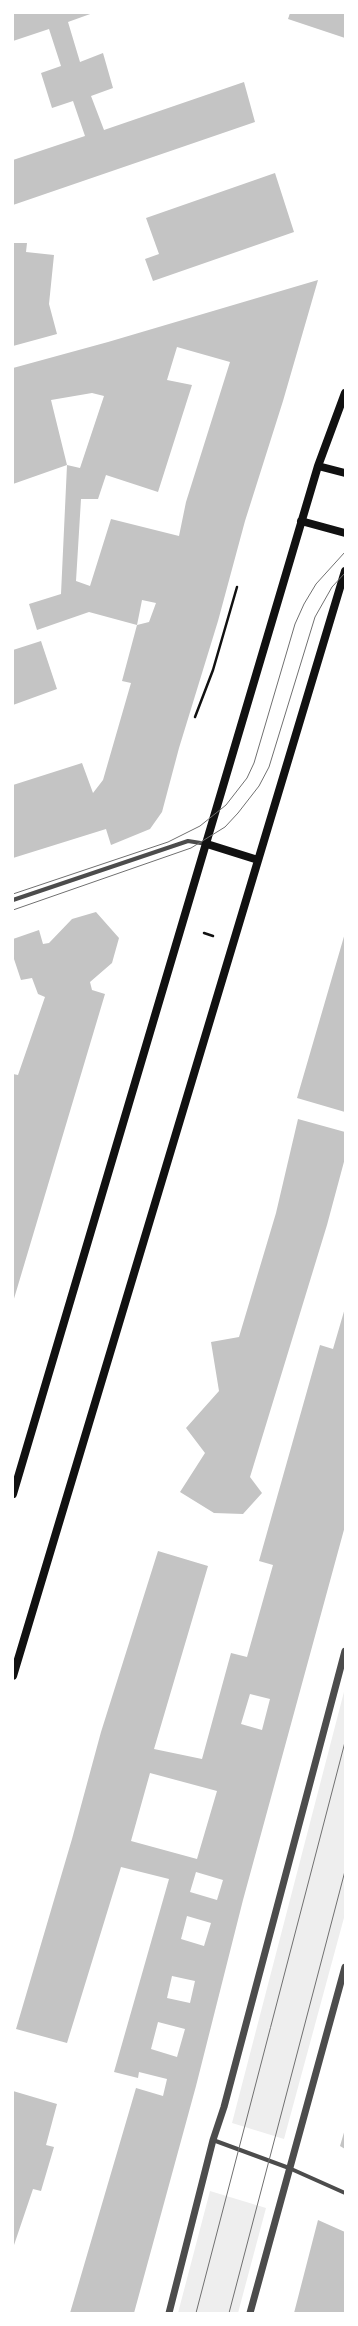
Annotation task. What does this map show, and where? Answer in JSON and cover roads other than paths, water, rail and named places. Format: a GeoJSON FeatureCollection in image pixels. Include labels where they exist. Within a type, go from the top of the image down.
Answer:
{"type":"FeatureCollection","features":[{"type":"Feature","properties":{"kind":"main road"},"geometry":{"type":"LineString","coordinates":[[13,1494],[207,844],[301,521],[318,466],[345,393]]}},
{"type":"Feature","properties":{"kind":"main road"},"geometry":{"type":"LineString","coordinates":[[318,466],[345,473]]}},
{"type":"Feature","properties":{"kind":"main road"},"geometry":{"type":"LineString","coordinates":[[301,521],[345,532]]}},
{"type":"Feature","properties":{"kind":"main road"},"geometry":{"type":"LineString","coordinates":[[13,1676],[345,571]]}},
{"type":"Feature","properties":{"kind":"main road"},"geometry":{"type":"LineString","coordinates":[[207,844],[258,860]]}},
{"type":"Feature","properties":{"kind":"street"},"geometry":{"type":"LineString","coordinates":[[13,900],[188,841],[207,844]]}},
{"type":"Feature","properties":{"kind":"street"},"geometry":{"type":"LineString","coordinates":[[169,2313],[213,2140],[224,2107],[345,1651]]}},
{"type":"Feature","properties":{"kind":"street"},"geometry":{"type":"LineString","coordinates":[[250,2313],[345,1967]]}},
{"type":"Feature","properties":{"kind":"street"},"geometry":{"type":"LineString","coordinates":[[213,2140],[289,2168],[345,2193]]}},
{"type":"Feature","properties":{"kind":"tram line"},"geometry":{"type":"LineString","coordinates":[[13,894],[168,842],[200,826],[226,805],[247,778],[254,763],[295,624],[304,604],[316,584],[345,552]]}},
{"type":"Feature","properties":{"kind":"tram line"},"geometry":{"type":"LineString","coordinates":[[13,910],[191,848],[225,827],[259,786],[269,767],[315,617],[332,587],[345,573]]}},
{"type":"Feature","properties":{"kind":"tram line"},"geometry":{"type":"LineString","coordinates":[[196,2313],[345,1742]]}},
{"type":"Feature","properties":{"kind":"tram line"},"geometry":{"type":"LineString","coordinates":[[229,2313],[345,1871]]}}]}
